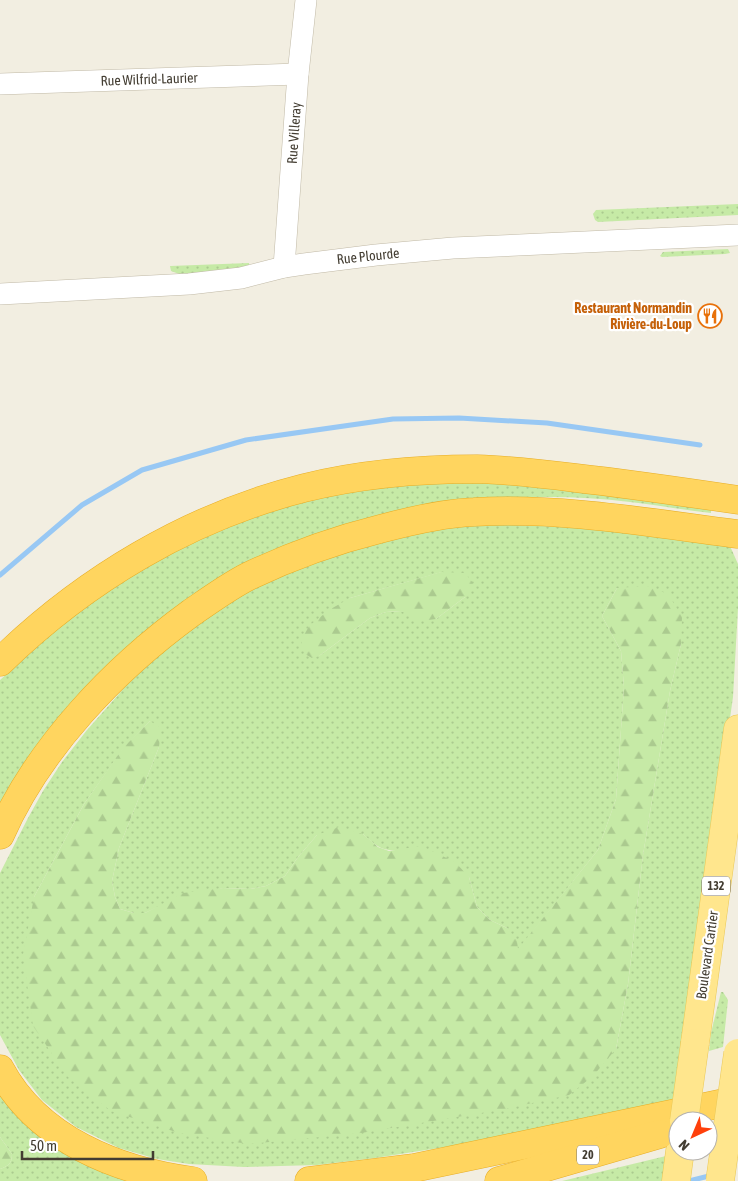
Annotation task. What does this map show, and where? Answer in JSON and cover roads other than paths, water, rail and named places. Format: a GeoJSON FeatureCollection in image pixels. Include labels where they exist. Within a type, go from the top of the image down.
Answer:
{"type":"FeatureCollection","features":[{"type":"Feature","properties":{"kind":"highway"},"geometry":{"type":"LineString","coordinates":[[0,662],[25,637],[62,606],[99,580],[148,551],[194,528],[243,508],[304,488],[376,474],[478,469],[520,471],[738,500]]}},
{"type":"Feature","properties":{"kind":"highway"},"geometry":{"type":"LineString","coordinates":[[0,835],[22,793],[44,760],[90,701],[124,666],[169,629],[221,592],[248,576],[344,538],[406,522],[472,512],[516,511],[556,513],[666,524],[738,534]]}},
{"type":"Feature","properties":{"kind":"highway"},"geometry":{"type":"LineString","coordinates":[[0,1069],[5,1079],[25,1104],[44,1122],[85,1150],[109,1161],[193,1181]]}},
{"type":"Feature","properties":{"kind":"highway"},"geometry":{"type":"LineString","coordinates":[[308,1181],[414,1168],[738,1100]]}},
{"type":"Feature","properties":{"kind":"highway"},"geometry":{"type":"LineString","coordinates":[[718,1117],[738,1111]]}},
{"type":"Feature","properties":{"kind":"highway","name":"20"},"geometry":{"type":"LineString","coordinates":[[499,1181],[668,1131]]}},
{"type":"Feature","properties":{"kind":"main road","name":"Boulevard Cartier"},"geometry":{"type":"LineString","coordinates":[[685,1111],[738,729]]}},
{"type":"Feature","properties":{"kind":"main road"},"geometry":{"type":"LineString","coordinates":[[720,1181],[738,1053]]}},
{"type":"Feature","properties":{"kind":"main road"},"geometry":{"type":"LineString","coordinates":[[676,1181],[679,1161]]}},
{"type":"Feature","properties":{"kind":"street","name":"Rue Villeray"},"geometry":{"type":"LineString","coordinates":[[284,267],[298,74],[306,0]]}},
{"type":"Feature","properties":{"kind":"street","name":"Rue Wilfrid-Laurier"},"geometry":{"type":"LineString","coordinates":[[0,84],[298,74]]}},
{"type":"Feature","properties":{"kind":"street","name":"Rue Plourde"},"geometry":{"type":"LineString","coordinates":[[0,294],[190,284],[241,278],[284,267],[376,255],[452,248],[738,235]]}},
{"type":"Feature","properties":{"kind":"waterway"},"geometry":{"type":"LineString","coordinates":[[0,575],[82,505],[142,470],[246,440],[393,419],[459,418],[547,423],[700,445]]}},
{"type":"Feature","properties":{"kind":"waterway"},"geometry":{"type":"LineString","coordinates":[[689,1181],[713,1175]]}},
{"type":"Feature","properties":{"kind":"place","name":"Restaurant Normandin Rivière-du-Loup"},"geometry":{"type":"Point","coordinates":[710,316]}}]}
